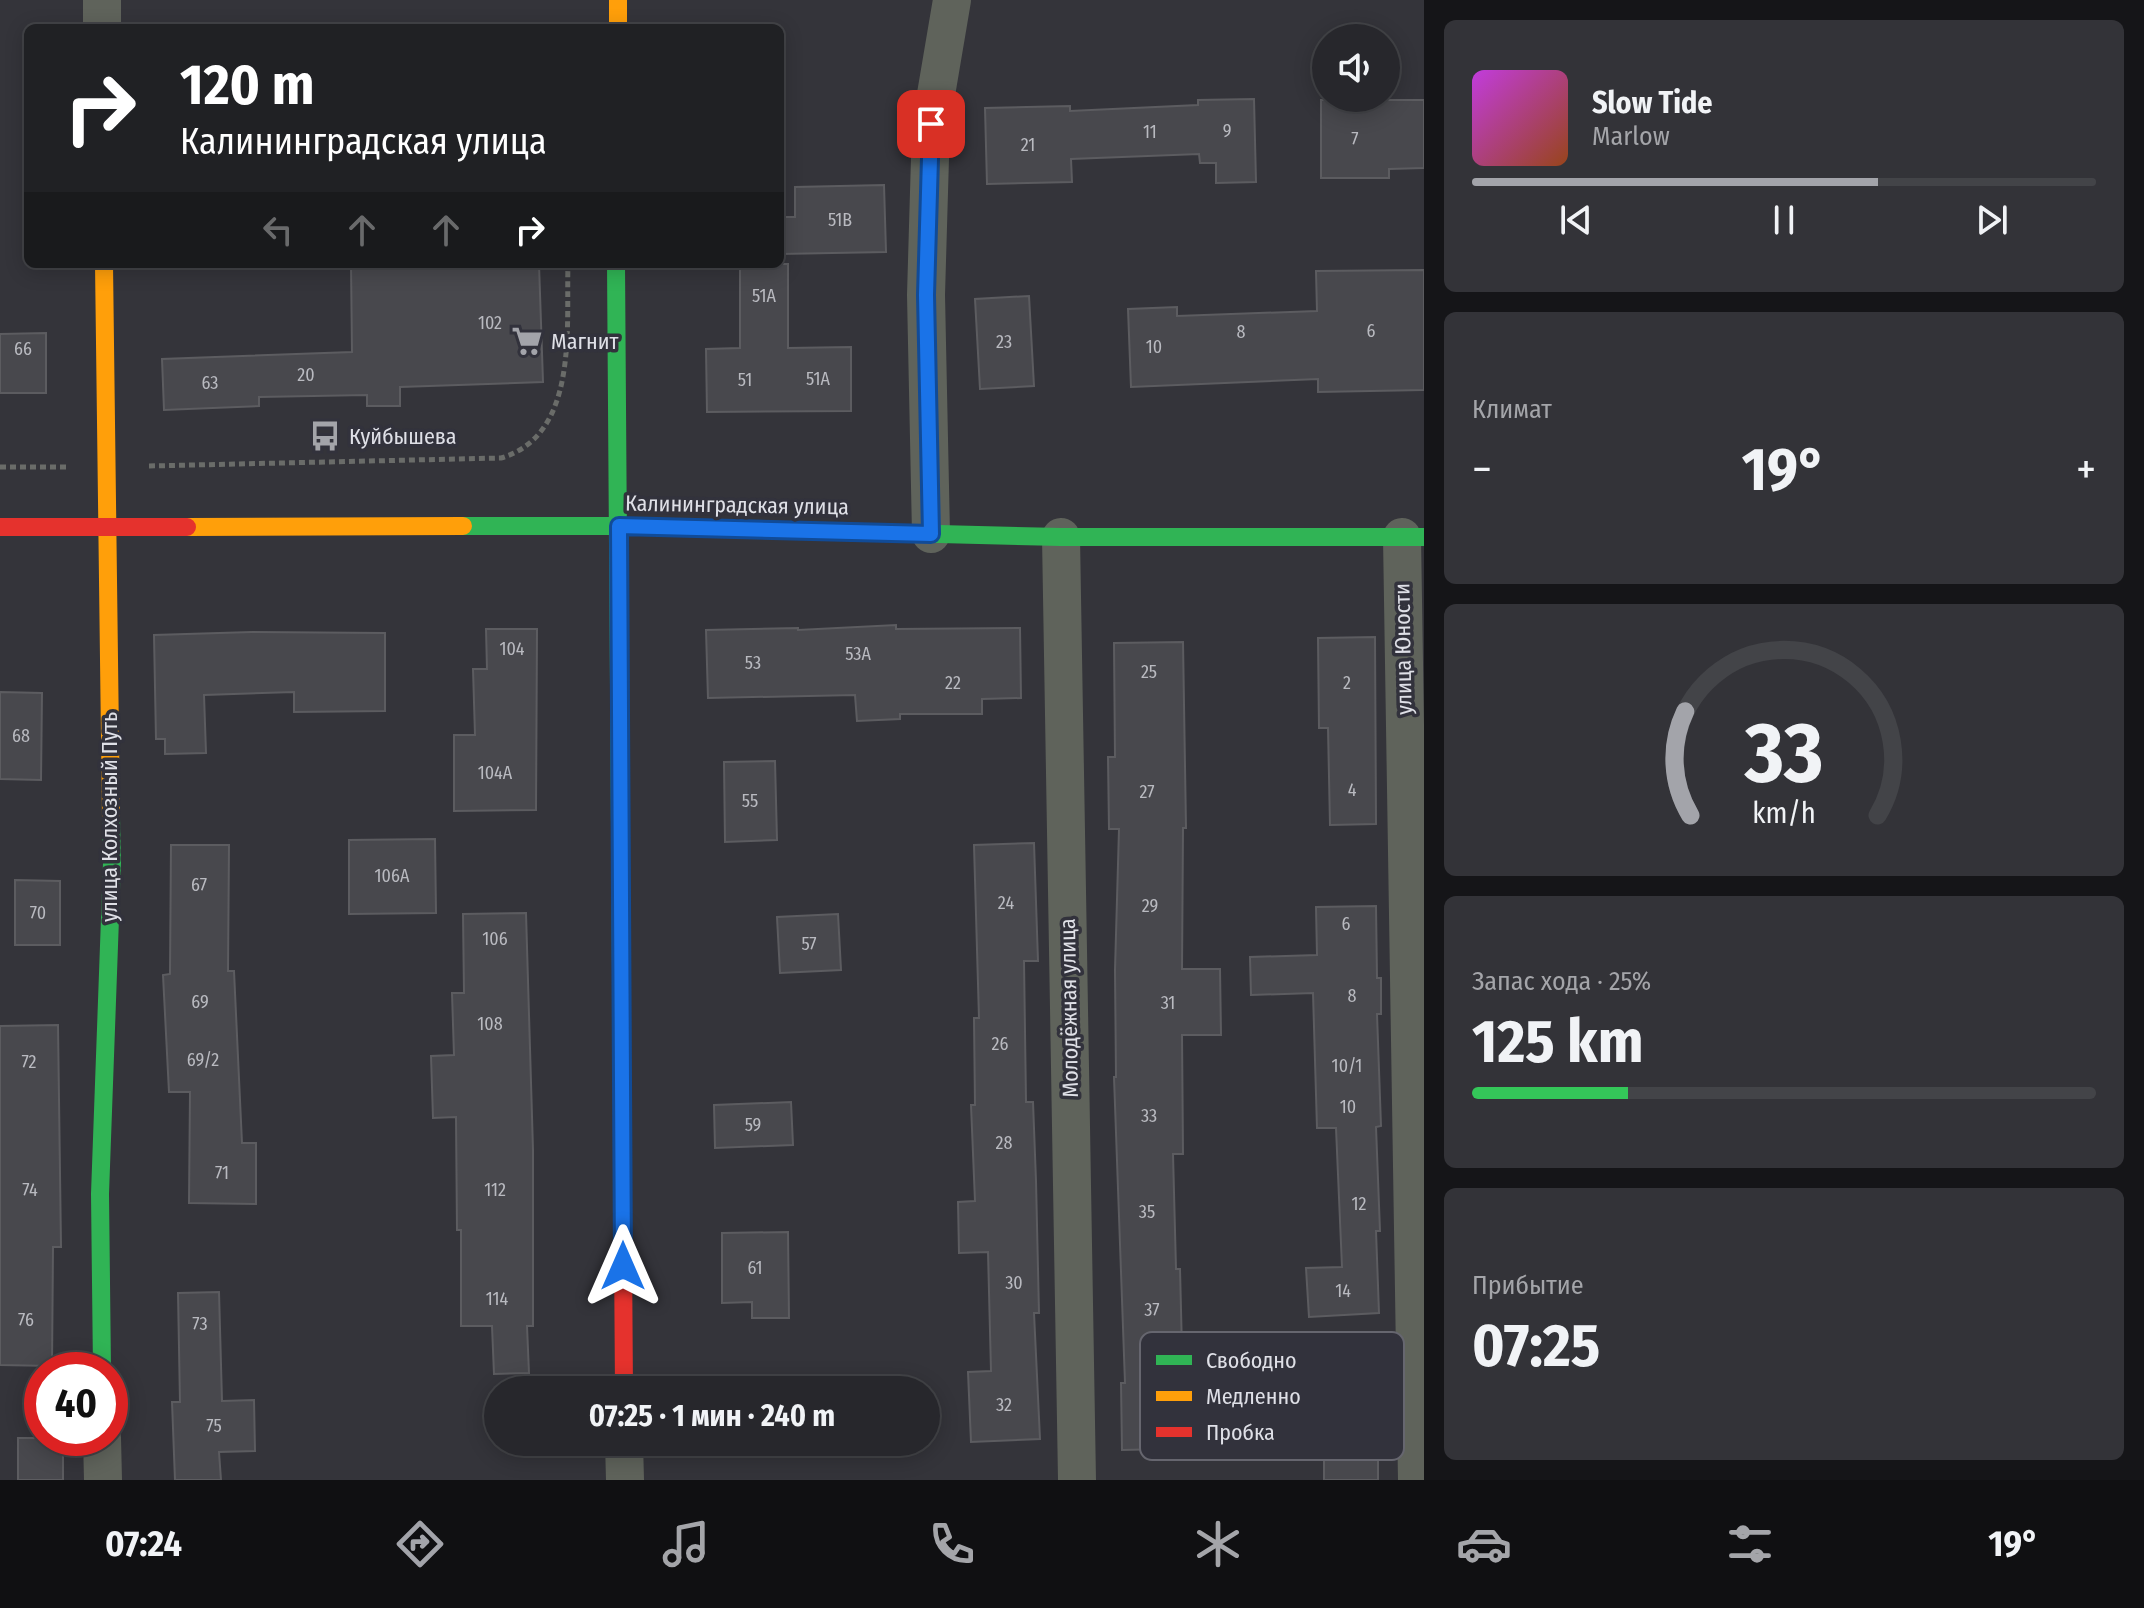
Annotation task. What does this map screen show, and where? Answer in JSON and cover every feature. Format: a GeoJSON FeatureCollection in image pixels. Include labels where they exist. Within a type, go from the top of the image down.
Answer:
{"type":"FeatureCollection","features":[{"type":"Feature","properties":{"kind":"street"},"geometry":{"type":"LineString","coordinates":[[102,0],[102,24]]}},
{"type":"Feature","properties":{"kind":"street"},"geometry":{"type":"LineString","coordinates":[[618,0],[618,24]]}},
{"type":"Feature","properties":{"kind":"street"},"geometry":{"type":"LineString","coordinates":[[931,534],[926,295],[931,124],[952,0]]}},
{"type":"Feature","properties":{"kind":"street","name":"улица Колхозный Путь"},"geometry":{"type":"LineString","coordinates":[[102,1352],[100,1194],[112,863],[104,268]]}},
{"type":"Feature","properties":{"kind":"street"},"geometry":{"type":"LineString","coordinates":[[616,268],[624,1376]]}},
{"type":"Feature","properties":{"kind":"street","name":"Калининградская улица"},"geometry":{"type":"LineString","coordinates":[[0,527],[619,526],[1061,537],[1413,537]]}},
{"type":"Feature","properties":{"kind":"street","name":"Молодёжная улица"},"geometry":{"type":"LineString","coordinates":[[1061,537],[1077,1480]]}},
{"type":"Feature","properties":{"kind":"street","name":"улица Юности"},"geometry":{"type":"LineString","coordinates":[[1413,537],[1417,1480]]}},
{"type":"Feature","properties":{"kind":"street"},"geometry":{"type":"LineString","coordinates":[[102,1456],[103,1480]]}},
{"type":"Feature","properties":{"kind":"street"},"geometry":{"type":"LineString","coordinates":[[624,1456],[625,1480]]}},
{"type":"Feature","properties":{"kind":"path"},"geometry":{"type":"LineString","coordinates":[[0,467],[501,458],[531,443],[555,410],[563,384],[568,268]]}},
{"type":"Feature","properties":{"kind":"building"},"geometry":{"type":"Polygon","coordinates":[[[1254,99],[1256,182],[1216,183],[1216,163],[1200,163],[1199,154],[1071,159],[1072,182],[987,184],[985,108],[1070,106],[1070,111],[1198,105],[1198,100],[1254,99]]]}},
{"type":"Feature","properties":{"kind":"building"},"geometry":{"type":"Polygon","coordinates":[[[1400,100],[1424,100],[1424,168],[1389,169],[1389,178],[1321,178],[1321,112],[1400,112],[1400,100]]]}},
{"type":"Feature","properties":{"kind":"building"},"geometry":{"type":"Polygon","coordinates":[[[884,185],[886,252],[784,254],[784,217],[795,217],[795,187],[884,185]]]}},
{"type":"Feature","properties":{"kind":"building"},"geometry":{"type":"Polygon","coordinates":[[[784,264],[788,264],[788,348],[851,347],[851,411],[707,412],[706,349],[740,348],[740,268],[784,268],[784,264]]]}},
{"type":"Feature","properties":{"kind":"building"},"geometry":{"type":"Polygon","coordinates":[[[351,268],[539,268],[543,382],[400,387],[400,406],[367,406],[367,395],[259,397],[259,406],[164,410],[162,359],[352,352],[351,268]]]}},
{"type":"Feature","properties":{"kind":"building"},"geometry":{"type":"Polygon","coordinates":[[[1424,270],[1424,390],[1318,392],[1318,379],[1131,387],[1128,309],[1177,307],[1177,316],[1317,311],[1316,271],[1424,270]]]}},
{"type":"Feature","properties":{"kind":"building"},"geometry":{"type":"Polygon","coordinates":[[[1029,296],[1034,386],[980,389],[975,299],[1029,296]]]}},
{"type":"Feature","properties":{"kind":"building"},"geometry":{"type":"Polygon","coordinates":[[[46,333],[46,393],[0,393],[0,334],[46,333]]]}},
{"type":"Feature","properties":{"kind":"building"},"geometry":{"type":"Polygon","coordinates":[[[896,625],[896,629],[1020,628],[1021,698],[982,699],[982,714],[900,714],[900,719],[857,721],[855,695],[708,698],[706,630],[798,630],[896,625]]]}},
{"type":"Feature","properties":{"kind":"building"},"geometry":{"type":"Polygon","coordinates":[[[486,629],[537,629],[536,810],[454,811],[454,735],[475,735],[473,669],[487,669],[486,629]]]}},
{"type":"Feature","properties":{"kind":"building"},"geometry":{"type":"Polygon","coordinates":[[[385,633],[385,711],[294,712],[294,692],[204,695],[206,753],[165,754],[165,739],[156,739],[154,635],[385,633]]]}},
{"type":"Feature","properties":{"kind":"building"},"geometry":{"type":"Polygon","coordinates":[[[1375,637],[1376,824],[1330,825],[1328,728],[1319,728],[1318,638],[1375,637]]]}},
{"type":"Feature","properties":{"kind":"building"},"geometry":{"type":"Polygon","coordinates":[[[1183,642],[1186,828],[1183,828],[1182,969],[1220,969],[1221,1035],[1182,1035],[1183,1154],[1173,1154],[1176,1269],[1180,1269],[1182,1332],[1140,1332],[1140,1450],[1122,1450],[1121,1383],[1125,1383],[1114,1077],[1119,829],[1109,829],[1108,757],[1115,757],[1114,643],[1183,642]]]}},
{"type":"Feature","properties":{"kind":"building"},"geometry":{"type":"Polygon","coordinates":[[[0,692],[42,693],[41,780],[0,779],[0,692]]]}},
{"type":"Feature","properties":{"kind":"building"},"geometry":{"type":"Polygon","coordinates":[[[775,761],[777,840],[725,842],[724,762],[775,761]]]}},
{"type":"Feature","properties":{"kind":"building"},"geometry":{"type":"Polygon","coordinates":[[[435,839],[436,913],[349,914],[349,840],[435,839]]]}},
{"type":"Feature","properties":{"kind":"building"},"geometry":{"type":"Polygon","coordinates":[[[1034,843],[1038,961],[1024,961],[1026,1102],[1033,1102],[1036,1181],[1039,1313],[1034,1313],[1040,1439],[971,1442],[968,1372],[991,1371],[988,1252],[959,1253],[958,1202],[975,1201],[971,1105],[975,1105],[974,1018],[979,1018],[974,845],[1034,843]]]}},
{"type":"Feature","properties":{"kind":"building"},"geometry":{"type":"Polygon","coordinates":[[[171,845],[229,845],[228,971],[234,971],[242,1143],[256,1143],[256,1204],[189,1203],[190,1092],[169,1092],[163,975],[170,974],[171,845]]]}},
{"type":"Feature","properties":{"kind":"building"},"geometry":{"type":"Polygon","coordinates":[[[15,880],[60,881],[60,945],[15,945],[15,880]]]}},
{"type":"Feature","properties":{"kind":"building"},"geometry":{"type":"Polygon","coordinates":[[[1376,906],[1377,978],[1381,978],[1381,1014],[1377,1014],[1381,1126],[1376,1127],[1379,1313],[1309,1317],[1306,1268],[1342,1267],[1336,1128],[1317,1128],[1313,993],[1251,995],[1250,957],[1317,955],[1316,907],[1376,906]]]}},
{"type":"Feature","properties":{"kind":"building"},"geometry":{"type":"Polygon","coordinates":[[[526,913],[533,1150],[533,1326],[527,1326],[529,1373],[494,1374],[492,1326],[461,1326],[456,1117],[433,1118],[431,1056],[454,1055],[452,993],[464,993],[463,914],[526,913]]]}},
{"type":"Feature","properties":{"kind":"building"},"geometry":{"type":"Polygon","coordinates":[[[838,914],[841,970],[780,973],[777,917],[838,914]]]}},
{"type":"Feature","properties":{"kind":"building"},"geometry":{"type":"Polygon","coordinates":[[[58,1025],[61,1247],[53,1247],[52,1352],[24,1352],[24,1365],[0,1365],[0,1026],[58,1025]]]}},
{"type":"Feature","properties":{"kind":"building"},"geometry":{"type":"Polygon","coordinates":[[[791,1102],[793,1145],[715,1148],[714,1105],[791,1102]]]}},
{"type":"Feature","properties":{"kind":"building"},"geometry":{"type":"Polygon","coordinates":[[[788,1232],[789,1318],[752,1318],[752,1302],[722,1303],[722,1233],[788,1232]]]}},
{"type":"Feature","properties":{"kind":"building"},"geometry":{"type":"Polygon","coordinates":[[[219,1292],[222,1401],[254,1400],[255,1451],[219,1452],[221,1480],[175,1480],[172,1402],[180,1402],[178,1293],[219,1292]]]}},
{"type":"Feature","properties":{"kind":"building"},"geometry":{"type":"Polygon","coordinates":[[[18,1438],[24,1438],[24,1456],[63,1456],[63,1480],[18,1480],[18,1438]]]}},
{"type":"Feature","properties":{"kind":"building"},"geometry":{"type":"Polygon","coordinates":[[[1324,1460],[1378,1460],[1378,1480],[1324,1480],[1324,1460]]]}},
{"type":"Feature","properties":{"kind":"traffic: fast"},"geometry":{"type":"LineString","coordinates":[[616,268],[621,969]]}},
{"type":"Feature","properties":{"kind":"traffic: fast"},"geometry":{"type":"LineString","coordinates":[[463,526],[619,526],[1061,537],[1424,537]]}},
{"type":"Feature","properties":{"kind":"traffic: fast"},"geometry":{"type":"LineString","coordinates":[[102,1352],[100,1194],[111,817]]}},
{"type":"Feature","properties":{"kind":"traffic: slow"},"geometry":{"type":"LineString","coordinates":[[618,0],[618,24]]}},
{"type":"Feature","properties":{"kind":"traffic: slow"},"geometry":{"type":"LineString","coordinates":[[104,268],[111,817]]}},
{"type":"Feature","properties":{"kind":"traffic: slow"},"geometry":{"type":"LineString","coordinates":[[187,527],[463,526]]}},
{"type":"Feature","properties":{"kind":"traffic: jam"},"geometry":{"type":"LineString","coordinates":[[0,527],[187,527]]}},
{"type":"Feature","properties":{"kind":"traffic: jam"},"geometry":{"type":"LineString","coordinates":[[621,969],[624,1376]]}},
{"type":"Feature","properties":{"kind":"place","name":"Магнит"},"geometry":{"type":"Point","coordinates":[527,341]}},
{"type":"Feature","properties":{"kind":"place","name":"Куйбышева"},"geometry":{"type":"Point","coordinates":[325,436]}},
{"type":"Feature","properties":{"kind":"route"},"geometry":{"type":"LineString","coordinates":[[623,1266],[619,526],[931,534],[926,295],[931,124]]}}]}
